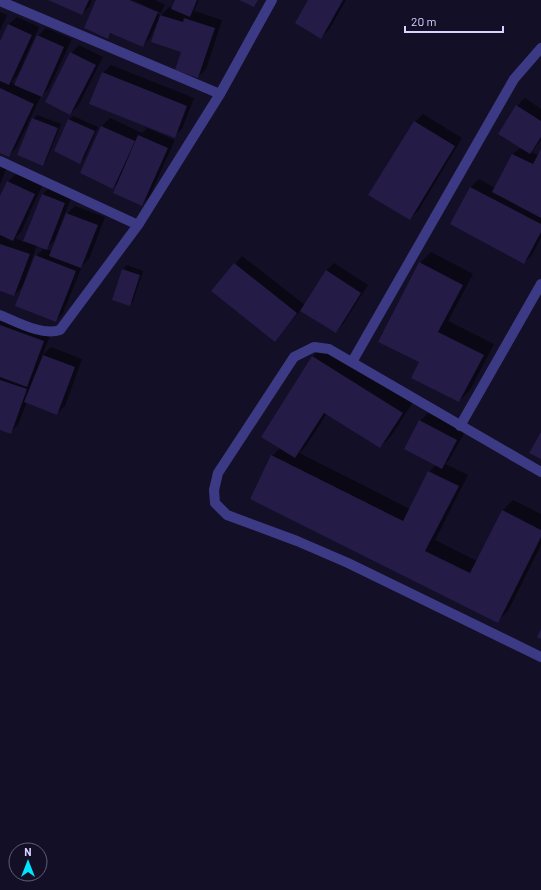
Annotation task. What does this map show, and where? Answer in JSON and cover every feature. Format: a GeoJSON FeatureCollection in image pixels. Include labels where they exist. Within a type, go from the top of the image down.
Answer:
{"type":"FeatureCollection","features":[{"type":"Feature","properties":{"kind":"street"},"geometry":{"type":"LineString","coordinates":[[0,315],[45,332],[60,330],[138,225],[220,94],[272,0]]}},
{"type":"Feature","properties":{"kind":"street"},"geometry":{"type":"LineString","coordinates":[[0,2],[220,94]]}},
{"type":"Feature","properties":{"kind":"street"},"geometry":{"type":"LineString","coordinates":[[352,362],[514,79],[541,48]]}},
{"type":"Feature","properties":{"kind":"street"},"geometry":{"type":"LineString","coordinates":[[0,161],[138,225]]}},
{"type":"Feature","properties":{"kind":"street"},"geometry":{"type":"LineString","coordinates":[[460,426],[541,284]]}},
{"type":"Feature","properties":{"kind":"street"},"geometry":{"type":"LineString","coordinates":[[541,472],[329,349],[314,347],[294,357],[218,473],[214,490],[215,503],[227,515],[348,562],[541,657]]}},
{"type":"Feature","properties":{"kind":"building"},"geometry":{"type":"Polygon","coordinates":[[[48,0],[89,0],[82,15],[48,0]]]}},
{"type":"Feature","properties":{"kind":"building"},"geometry":{"type":"Polygon","coordinates":[[[96,0],[129,0],[158,12],[143,47],[110,33],[108,39],[84,28],[96,0]]]}},
{"type":"Feature","properties":{"kind":"building"},"geometry":{"type":"Polygon","coordinates":[[[175,0],[197,0],[190,17],[171,9],[175,0]]]}},
{"type":"Feature","properties":{"kind":"building"},"geometry":{"type":"Polygon","coordinates":[[[239,0],[258,0],[254,7],[239,0]]]}},
{"type":"Feature","properties":{"kind":"building"},"geometry":{"type":"Polygon","coordinates":[[[308,0],[343,0],[321,39],[295,23],[308,0]]]}},
{"type":"Feature","properties":{"kind":"building"},"geometry":{"type":"Polygon","coordinates":[[[160,15],[183,22],[184,18],[215,28],[198,78],[175,70],[181,52],[151,42],[160,15]]]}},
{"type":"Feature","properties":{"kind":"building"},"geometry":{"type":"Polygon","coordinates":[[[8,24],[32,35],[9,85],[0,81],[0,41],[8,24]]]}},
{"type":"Feature","properties":{"kind":"building"},"geometry":{"type":"Polygon","coordinates":[[[37,35],[64,47],[42,97],[14,85],[37,35]]]}},
{"type":"Feature","properties":{"kind":"building"},"geometry":{"type":"Polygon","coordinates":[[[70,52],[96,65],[70,115],[45,102],[70,52]]]}},
{"type":"Feature","properties":{"kind":"building"},"geometry":{"type":"Polygon","coordinates":[[[102,72],[187,106],[175,138],[89,104],[102,72]]]}},
{"type":"Feature","properties":{"kind":"building"},"geometry":{"type":"Polygon","coordinates":[[[0,88],[34,104],[9,157],[0,153],[0,88]]]}},
{"type":"Feature","properties":{"kind":"building"},"geometry":{"type":"Polygon","coordinates":[[[516,105],[541,121],[541,137],[530,154],[498,134],[516,105]]]}},
{"type":"Feature","properties":{"kind":"building"},"geometry":{"type":"Polygon","coordinates":[[[32,118],[58,128],[43,166],[17,155],[32,118]]]}},
{"type":"Feature","properties":{"kind":"building"},"geometry":{"type":"Polygon","coordinates":[[[68,119],[95,131],[80,164],[54,151],[68,119]]]}},
{"type":"Feature","properties":{"kind":"building"},"geometry":{"type":"Polygon","coordinates":[[[414,121],[455,146],[410,220],[368,195],[414,121]]]}},
{"type":"Feature","properties":{"kind":"building"},"geometry":{"type":"Polygon","coordinates":[[[101,126],[135,141],[113,189],[80,173],[101,126]]]}},
{"type":"Feature","properties":{"kind":"building"},"geometry":{"type":"Polygon","coordinates":[[[138,135],[168,148],[142,206],[113,193],[138,135]]]}},
{"type":"Feature","properties":{"kind":"building"},"geometry":{"type":"Polygon","coordinates":[[[541,149],[541,218],[492,192],[512,154],[533,164],[541,149]]]}},
{"type":"Feature","properties":{"kind":"building"},"geometry":{"type":"Polygon","coordinates":[[[7,181],[35,194],[13,241],[0,235],[0,196],[7,181]]]}},
{"type":"Feature","properties":{"kind":"building"},"geometry":{"type":"Polygon","coordinates":[[[470,187],[541,224],[541,232],[524,264],[450,224],[470,187]]]}},
{"type":"Feature","properties":{"kind":"building"},"geometry":{"type":"Polygon","coordinates":[[[42,194],[65,203],[47,250],[23,241],[42,194]]]}},
{"type":"Feature","properties":{"kind":"building"},"geometry":{"type":"Polygon","coordinates":[[[66,213],[98,225],[81,268],[49,256],[66,213]]]}},
{"type":"Feature","properties":{"kind":"building"},"geometry":{"type":"Polygon","coordinates":[[[0,244],[30,254],[14,296],[0,291],[0,244]]]}},
{"type":"Feature","properties":{"kind":"building"},"geometry":{"type":"Polygon","coordinates":[[[35,255],[76,271],[56,322],[15,306],[35,255]]]}},
{"type":"Feature","properties":{"kind":"building"},"geometry":{"type":"Polygon","coordinates":[[[419,262],[463,285],[438,332],[484,355],[459,402],[411,378],[419,362],[378,342],[419,262]]]}},
{"type":"Feature","properties":{"kind":"building"},"geometry":{"type":"Polygon","coordinates":[[[234,263],[297,313],[275,342],[211,291],[234,263]]]}},
{"type":"Feature","properties":{"kind":"building"},"geometry":{"type":"Polygon","coordinates":[[[122,269],[140,275],[130,306],[112,300],[122,269]]]}},
{"type":"Feature","properties":{"kind":"building"},"geometry":{"type":"Polygon","coordinates":[[[326,270],[361,293],[336,333],[300,311],[326,270]]]}},
{"type":"Feature","properties":{"kind":"building"},"geometry":{"type":"Polygon","coordinates":[[[0,325],[44,341],[27,387],[0,377],[0,325]]]}},
{"type":"Feature","properties":{"kind":"building"},"geometry":{"type":"Polygon","coordinates":[[[43,355],[75,367],[57,415],[24,402],[43,355]]]}},
{"type":"Feature","properties":{"kind":"building"},"geometry":{"type":"Polygon","coordinates":[[[312,356],[403,413],[380,448],[324,413],[295,458],[261,437],[312,356]]]}},
{"type":"Feature","properties":{"kind":"building"},"geometry":{"type":"Polygon","coordinates":[[[0,380],[27,389],[11,434],[0,430],[0,380]]]}},
{"type":"Feature","properties":{"kind":"building"},"geometry":{"type":"Polygon","coordinates":[[[419,420],[457,440],[442,469],[404,449],[419,420]]]}},
{"type":"Feature","properties":{"kind":"building"},"geometry":{"type":"Polygon","coordinates":[[[541,432],[541,459],[529,453],[541,432]]]}},
{"type":"Feature","properties":{"kind":"building"},"geometry":{"type":"Polygon","coordinates":[[[271,455],[403,521],[428,471],[459,486],[425,551],[470,573],[502,510],[541,530],[541,537],[498,623],[250,499],[271,455]]]}},
{"type":"Feature","properties":{"kind":"building"},"geometry":{"type":"Polygon","coordinates":[[[541,629],[541,639],[537,637],[541,629]]]}}]}
